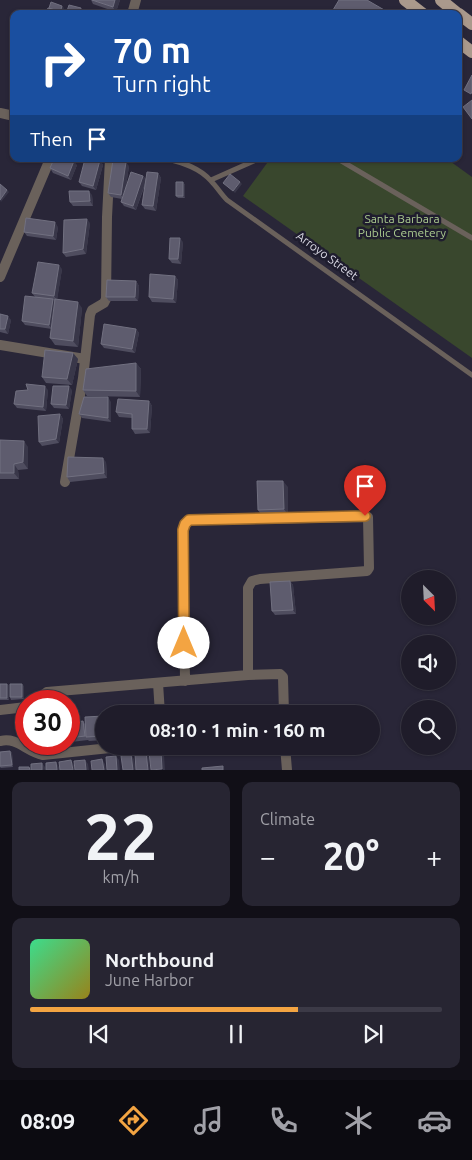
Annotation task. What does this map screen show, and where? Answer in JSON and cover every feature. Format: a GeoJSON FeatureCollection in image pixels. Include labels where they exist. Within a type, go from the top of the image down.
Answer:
{"type":"FeatureCollection","features":[{"type":"Feature","properties":{"kind":"main road"},"geometry":{"type":"LineString","coordinates":[[405,0],[418,10]]}},
{"type":"Feature","properties":{"kind":"main road"},"geometry":{"type":"LineString","coordinates":[[441,0],[454,10]]}},
{"type":"Feature","properties":{"kind":"main road"},"geometry":{"type":"LineString","coordinates":[[462,16],[472,24]]}},
{"type":"Feature","properties":{"kind":"main road"},"geometry":{"type":"LineString","coordinates":[[462,44],[472,52]]}},
{"type":"Feature","properties":{"kind":"street"},"geometry":{"type":"LineString","coordinates":[[0,277],[49,162]]}},
{"type":"Feature","properties":{"kind":"street"},"geometry":{"type":"LineString","coordinates":[[65,482],[91,312],[104,303],[106,299],[110,162]]}},
{"type":"Feature","properties":{"kind":"street"},"geometry":{"type":"LineString","coordinates":[[0,345],[85,359]]}},
{"type":"Feature","properties":{"kind":"street"},"geometry":{"type":"LineString","coordinates":[[185,681],[183,530],[189,520],[368,517],[369,568],[367,571],[260,579],[252,582],[248,588],[248,675]]}},
{"type":"Feature","properties":{"kind":"street"},"geometry":{"type":"LineString","coordinates":[[72,690],[280,674],[283,677],[284,705]]}},
{"type":"Feature","properties":{"kind":"street"},"geometry":{"type":"LineString","coordinates":[[158,683],[159,705]]}},
{"type":"Feature","properties":{"kind":"street"},"geometry":{"type":"LineString","coordinates":[[0,710],[15,708]]}},
{"type":"Feature","properties":{"kind":"street"},"geometry":{"type":"LineString","coordinates":[[0,741],[13,740],[32,752],[42,755],[95,750]]}},
{"type":"Feature","properties":{"kind":"street"},"geometry":{"type":"LineString","coordinates":[[286,755],[287,770]]}},
{"type":"Feature","properties":{"kind":"lane","name":"Arroyo Street"},"geometry":{"type":"LineString","coordinates":[[178,162],[202,172],[227,200],[472,375]]}},
{"type":"Feature","properties":{"kind":"lane"},"geometry":{"type":"LineString","coordinates":[[210,180],[251,162]]}},
{"type":"Feature","properties":{"kind":"lane"},"geometry":{"type":"LineString","coordinates":[[343,162],[472,238]]}},
{"type":"Feature","properties":{"kind":"green space","name":"Santa Barbara Public Cemetery"},"geometry":{"type":"Polygon","coordinates":[[[268,162],[451,162],[472,177],[472,358],[243,196],[268,162]]]}},
{"type":"Feature","properties":{"kind":"building"},"geometry":{"type":"Polygon","coordinates":[[[92,0],[115,0],[113,7],[92,0]]]}},
{"type":"Feature","properties":{"kind":"building"},"geometry":{"type":"Polygon","coordinates":[[[339,0],[367,0],[384,10],[333,10],[339,0]]]}},
{"type":"Feature","properties":{"kind":"building"},"geometry":{"type":"Polygon","coordinates":[[[51,2],[62,6],[61,10],[49,8],[51,2]]]}},
{"type":"Feature","properties":{"kind":"building"},"geometry":{"type":"Polygon","coordinates":[[[69,5],[81,8],[81,10],[67,10],[69,5]]]}},
{"type":"Feature","properties":{"kind":"building"},"geometry":{"type":"Polygon","coordinates":[[[472,75],[472,91],[471,94],[464,90],[472,75]]]}},
{"type":"Feature","properties":{"kind":"building"},"geometry":{"type":"Polygon","coordinates":[[[472,100],[472,119],[463,107],[472,100]]]}},
{"type":"Feature","properties":{"kind":"building"},"geometry":{"type":"Polygon","coordinates":[[[53,162],[74,162],[68,176],[50,168],[53,162]]]}},
{"type":"Feature","properties":{"kind":"building"},"geometry":{"type":"Polygon","coordinates":[[[84,162],[99,162],[93,186],[79,182],[84,162]]]}},
{"type":"Feature","properties":{"kind":"building"},"geometry":{"type":"Polygon","coordinates":[[[113,162],[126,162],[121,195],[108,193],[113,162]]]}},
{"type":"Feature","properties":{"kind":"building"},"geometry":{"type":"Polygon","coordinates":[[[131,172],[143,176],[133,206],[121,202],[131,172]]]}},
{"type":"Feature","properties":{"kind":"building"},"geometry":{"type":"Polygon","coordinates":[[[147,172],[158,173],[153,206],[142,205],[147,172]]]}},
{"type":"Feature","properties":{"kind":"building"},"geometry":{"type":"Polygon","coordinates":[[[230,174],[240,182],[233,191],[223,183],[230,174]]]}},
{"type":"Feature","properties":{"kind":"building"},"geometry":{"type":"Polygon","coordinates":[[[176,182],[183,182],[183,196],[176,196],[176,182]]]}},
{"type":"Feature","properties":{"kind":"building"},"geometry":{"type":"Polygon","coordinates":[[[0,184],[7,190],[0,200],[0,184]]]}},
{"type":"Feature","properties":{"kind":"building"},"geometry":{"type":"Polygon","coordinates":[[[69,191],[89,191],[90,201],[70,202],[69,191]]]}},
{"type":"Feature","properties":{"kind":"building"},"geometry":{"type":"Polygon","coordinates":[[[26,218],[55,222],[53,236],[24,232],[26,218]]]}},
{"type":"Feature","properties":{"kind":"building"},"geometry":{"type":"Polygon","coordinates":[[[87,219],[83,249],[63,253],[64,220],[87,219]]]}},
{"type":"Feature","properties":{"kind":"building"},"geometry":{"type":"Polygon","coordinates":[[[170,238],[180,238],[178,259],[169,259],[170,238]]]}},
{"type":"Feature","properties":{"kind":"building"},"geometry":{"type":"Polygon","coordinates":[[[38,262],[59,265],[54,296],[32,293],[38,262]]]}},
{"type":"Feature","properties":{"kind":"building"},"geometry":{"type":"Polygon","coordinates":[[[150,274],[175,276],[173,299],[149,297],[150,274]]]}},
{"type":"Feature","properties":{"kind":"building"},"geometry":{"type":"Polygon","coordinates":[[[107,280],[136,281],[135,297],[106,297],[107,280]]]}},
{"type":"Feature","properties":{"kind":"building"},"geometry":{"type":"Polygon","coordinates":[[[25,296],[53,299],[49,325],[22,321],[25,296]]]}},
{"type":"Feature","properties":{"kind":"building"},"geometry":{"type":"Polygon","coordinates":[[[55,299],[78,302],[73,341],[50,338],[55,299]]]}},
{"type":"Feature","properties":{"kind":"building"},"geometry":{"type":"Polygon","coordinates":[[[0,314],[8,316],[5,329],[0,329],[0,314]]]}},
{"type":"Feature","properties":{"kind":"building"},"geometry":{"type":"Polygon","coordinates":[[[104,324],[136,329],[132,349],[101,344],[104,324]]]}},
{"type":"Feature","properties":{"kind":"building"},"geometry":{"type":"Polygon","coordinates":[[[45,350],[73,353],[67,379],[42,377],[45,350]]]}},
{"type":"Feature","properties":{"kind":"building"},"geometry":{"type":"Polygon","coordinates":[[[136,363],[136,391],[83,390],[86,369],[136,363]]]}},
{"type":"Feature","properties":{"kind":"building"},"geometry":{"type":"Polygon","coordinates":[[[26,384],[45,386],[43,407],[14,404],[16,391],[28,390],[26,384]]]}},
{"type":"Feature","properties":{"kind":"building"},"geometry":{"type":"Polygon","coordinates":[[[53,386],[69,386],[66,405],[51,404],[53,386]]]}},
{"type":"Feature","properties":{"kind":"building"},"geometry":{"type":"Polygon","coordinates":[[[84,397],[108,397],[108,418],[79,414],[84,397]]]}},
{"type":"Feature","properties":{"kind":"building"},"geometry":{"type":"Polygon","coordinates":[[[118,399],[149,401],[147,429],[132,429],[132,414],[116,412],[118,399]]]}},
{"type":"Feature","properties":{"kind":"building"},"geometry":{"type":"Polygon","coordinates":[[[60,414],[56,439],[39,442],[38,416],[60,414]]]}},
{"type":"Feature","properties":{"kind":"building"},"geometry":{"type":"Polygon","coordinates":[[[0,440],[24,441],[23,462],[14,464],[14,473],[0,473],[0,440]]]}},
{"type":"Feature","properties":{"kind":"building"},"geometry":{"type":"Polygon","coordinates":[[[68,457],[103,458],[104,473],[67,477],[68,457]]]}},
{"type":"Feature","properties":{"kind":"building"},"geometry":{"type":"Polygon","coordinates":[[[257,481],[283,481],[284,509],[258,510],[257,481]]]}},
{"type":"Feature","properties":{"kind":"building"},"geometry":{"type":"Polygon","coordinates":[[[290,581],[293,610],[272,611],[270,582],[290,581]]]}},
{"type":"Feature","properties":{"kind":"building"},"geometry":{"type":"Polygon","coordinates":[[[0,684],[7,684],[7,698],[0,698],[0,684]]]}},
{"type":"Feature","properties":{"kind":"building"},"geometry":{"type":"Polygon","coordinates":[[[10,684],[22,684],[22,690],[15,690],[15,697],[10,697],[10,684]]]}},
{"type":"Feature","properties":{"kind":"building"},"geometry":{"type":"Polygon","coordinates":[[[95,716],[95,736],[86,737],[85,717],[95,716]]]}},
{"type":"Feature","properties":{"kind":"building"},"geometry":{"type":"Polygon","coordinates":[[[80,721],[83,721],[85,736],[80,737],[80,721]]]}},
{"type":"Feature","properties":{"kind":"building"},"geometry":{"type":"Polygon","coordinates":[[[10,751],[12,765],[0,766],[0,752],[10,751]]]}},
{"type":"Feature","properties":{"kind":"building"},"geometry":{"type":"Polygon","coordinates":[[[131,755],[133,770],[123,770],[121,756],[131,755]]]}},
{"type":"Feature","properties":{"kind":"building"},"geometry":{"type":"Polygon","coordinates":[[[135,755],[146,755],[148,770],[136,770],[135,755]]]}},
{"type":"Feature","properties":{"kind":"building"},"geometry":{"type":"Polygon","coordinates":[[[149,755],[161,755],[162,769],[151,770],[149,755]]]}},
{"type":"Feature","properties":{"kind":"building"},"geometry":{"type":"Polygon","coordinates":[[[116,756],[117,770],[107,770],[106,757],[116,756]]]}},
{"type":"Feature","properties":{"kind":"building"},"geometry":{"type":"Polygon","coordinates":[[[102,759],[104,770],[92,770],[91,761],[102,759]]]}},
{"type":"Feature","properties":{"kind":"building"},"geometry":{"type":"Polygon","coordinates":[[[71,760],[73,770],[60,770],[59,762],[71,760]]]}},
{"type":"Feature","properties":{"kind":"building"},"geometry":{"type":"Polygon","coordinates":[[[85,760],[86,770],[75,770],[74,761],[85,760]]]}},
{"type":"Feature","properties":{"kind":"building"},"geometry":{"type":"Polygon","coordinates":[[[56,762],[57,770],[46,770],[46,763],[56,762]]]}},
{"type":"Feature","properties":{"kind":"building"},"geometry":{"type":"Polygon","coordinates":[[[42,763],[42,770],[31,770],[31,764],[42,763]]]}},
{"type":"Feature","properties":{"kind":"building"},"geometry":{"type":"Polygon","coordinates":[[[223,766],[223,770],[202,770],[202,768],[223,766]]]}},
{"type":"Feature","properties":{"kind":"building"},"geometry":{"type":"Polygon","coordinates":[[[19,767],[29,767],[30,770],[19,770],[19,767]]]}},
{"type":"Feature","properties":{"kind":"route"},"geometry":{"type":"LineString","coordinates":[[184,643],[183,530],[189,520],[365,516]]}}]}
